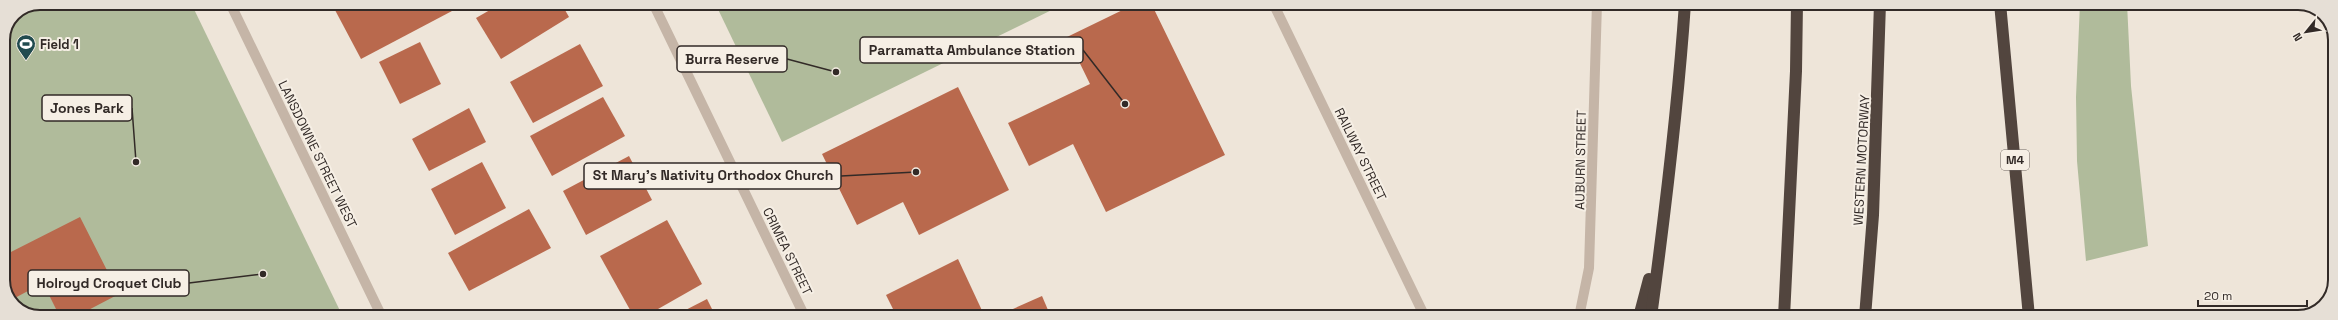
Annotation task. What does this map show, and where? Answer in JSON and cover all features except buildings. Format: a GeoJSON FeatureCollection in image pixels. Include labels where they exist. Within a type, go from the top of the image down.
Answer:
{"type":"FeatureCollection","features":[{"type":"Feature","properties":{"kind":"highway"},"geometry":{"type":"LineString","coordinates":[[1651,310],[1663,229],[1682,58],[1685,10]]}},
{"type":"Feature","properties":{"kind":"highway"},"geometry":{"type":"LineString","coordinates":[[1784,310],[1796,79],[1797,10]]}},
{"type":"Feature","properties":{"kind":"highway","name":"WESTERN MOTORWAY"},"geometry":{"type":"LineString","coordinates":[[1866,310],[1873,216],[1880,10]]}},
{"type":"Feature","properties":{"kind":"highway","name":"M4"},"geometry":{"type":"LineString","coordinates":[[2001,10],[2028,310]]}},
{"type":"Feature","properties":{"kind":"highway"},"geometry":{"type":"LineString","coordinates":[[1641,310],[1663,229]]}},
{"type":"Feature","properties":{"kind":"street","name":"LANSDOWNE STREET WEST"},"geometry":{"type":"LineString","coordinates":[[233,10],[379,310]]}},
{"type":"Feature","properties":{"kind":"street","name":"CRIMEA STREET"},"geometry":{"type":"LineString","coordinates":[[656,10],[802,310]]}},
{"type":"Feature","properties":{"kind":"street","name":"RAILWAY STREET"},"geometry":{"type":"LineString","coordinates":[[1276,10],[1422,310]]}},
{"type":"Feature","properties":{"kind":"street","name":"AUBURN STREET"},"geometry":{"type":"LineString","coordinates":[[1580,310],[1589,268],[1597,10]]}},
{"type":"Feature","properties":{"kind":"green space"},"geometry":{"type":"Polygon","coordinates":[[[40,10],[194,10],[340,310],[36,310],[25,306],[15,297],[10,282],[10,40],[15,23],[23,15],[40,10]]]}},
{"type":"Feature","properties":{"kind":"green space"},"geometry":{"type":"Polygon","coordinates":[[[718,10],[1052,10],[782,142],[718,10]]]}},
{"type":"Feature","properties":{"kind":"green space"},"geometry":{"type":"Polygon","coordinates":[[[2080,10],[2127,10],[2131,86],[2148,246],[2086,261],[2077,161],[2076,97],[2080,10]]]}},
{"type":"Feature","properties":{"kind":"place","name":"Field 1"},"geometry":{"type":"Point","coordinates":[26,61]}},
{"type":"Feature","properties":{"kind":"place","name":"Burra Reserve"},"geometry":{"type":"Point","coordinates":[836,72]}},
{"type":"Feature","properties":{"kind":"place","name":"Parramatta Ambulance Station"},"geometry":{"type":"Point","coordinates":[1125,104]}},
{"type":"Feature","properties":{"kind":"place","name":"Jones Park"},"geometry":{"type":"Point","coordinates":[136,162]}},
{"type":"Feature","properties":{"kind":"place","name":"St Mary's Nativity Orthodox Church"},"geometry":{"type":"Point","coordinates":[916,172]}},
{"type":"Feature","properties":{"kind":"place","name":"Holroyd Croquet Club"},"geometry":{"type":"Point","coordinates":[263,274]}}]}
